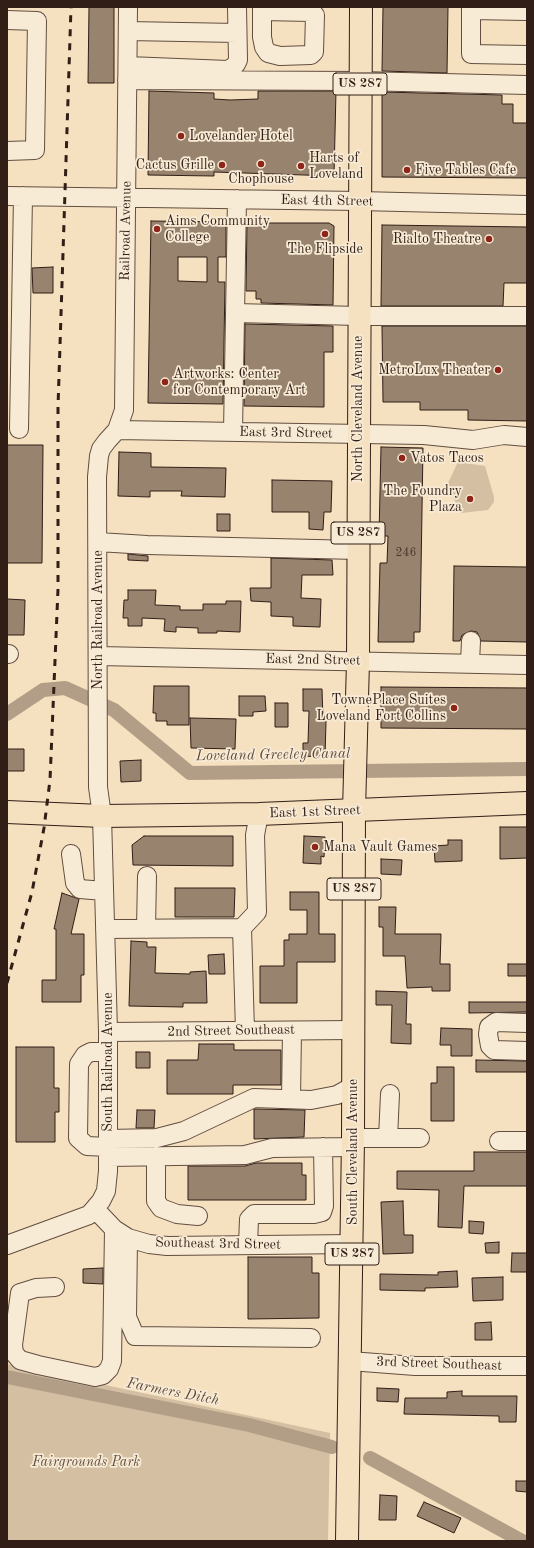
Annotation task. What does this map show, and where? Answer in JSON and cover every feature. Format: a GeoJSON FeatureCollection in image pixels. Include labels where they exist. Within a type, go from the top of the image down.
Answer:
{"type":"FeatureCollection","features":[{"type":"Feature","properties":{"kind":"main road","name":"North Cleveland Avenue"},"geometry":{"type":"LineString","coordinates":[[354,811],[358,661],[361,7]]}},
{"type":"Feature","properties":{"kind":"main road","name":"East 1st Street"},"geometry":{"type":"LineString","coordinates":[[7,812],[102,816],[259,814],[527,803]]}},
{"type":"Feature","properties":{"kind":"main road","name":"South Cleveland Avenue"},"geometry":{"type":"LineString","coordinates":[[348,1541],[354,1030],[354,811]]}},
{"type":"Feature","properties":{"kind":"street","name":"Railroad Avenue"},"geometry":{"type":"LineString","coordinates":[[117,430],[124,410],[128,7]]}},
{"type":"Feature","properties":{"kind":"street"},"geometry":{"type":"LineString","coordinates":[[127,73],[228,70],[236,64],[237,7]]}},
{"type":"Feature","properties":{"kind":"street"},"geometry":{"type":"LineString","coordinates":[[527,11],[471,9],[471,54],[527,55]]}},
{"type":"Feature","properties":{"kind":"street"},"geometry":{"type":"LineString","coordinates":[[7,20],[37,21],[35,150],[7,151]]}},
{"type":"Feature","properties":{"kind":"street"},"geometry":{"type":"LineString","coordinates":[[128,31],[237,33]]}},
{"type":"Feature","properties":{"kind":"street"},"geometry":{"type":"LineString","coordinates":[[127,73],[527,85]]}},
{"type":"Feature","properties":{"kind":"street"},"geometry":{"type":"LineString","coordinates":[[15,196],[18,429]]}},
{"type":"Feature","properties":{"kind":"street","name":"East 4th Street"},"geometry":{"type":"LineString","coordinates":[[15,196],[527,205]]}},
{"type":"Feature","properties":{"kind":"street"},"geometry":{"type":"LineString","coordinates":[[233,432],[237,199]]}},
{"type":"Feature","properties":{"kind":"street"},"geometry":{"type":"LineString","coordinates":[[235,313],[359,316],[527,316]]}},
{"type":"Feature","properties":{"kind":"street","name":"East 3rd Street"},"geometry":{"type":"LineString","coordinates":[[117,430],[424,435],[473,440],[504,435],[527,437]]}},
{"type":"Feature","properties":{"kind":"street","name":"North Railroad Avenue"},"geometry":{"type":"LineString","coordinates":[[102,816],[98,787],[99,656],[97,477],[99,456],[107,441],[117,430]]}},
{"type":"Feature","properties":{"kind":"street"},"geometry":{"type":"LineString","coordinates":[[98,542],[147,545],[358,550]]}},
{"type":"Feature","properties":{"kind":"street"},"geometry":{"type":"LineString","coordinates":[[470,641],[470,663]]}},
{"type":"Feature","properties":{"kind":"street","name":"East 2nd Street"},"geometry":{"type":"LineString","coordinates":[[99,656],[527,665]]}},
{"type":"Feature","properties":{"kind":"street"},"geometry":{"type":"LineString","coordinates":[[245,1031],[242,928],[257,912],[256,835],[259,814]]}},
{"type":"Feature","properties":{"kind":"street","name":"South Railroad Avenue"},"geometry":{"type":"LineString","coordinates":[[7,1245],[89,1215],[95,1209],[106,1191],[108,1148],[108,1032],[102,816]]}},
{"type":"Feature","properties":{"kind":"street"},"geometry":{"type":"LineString","coordinates":[[71,854],[75,883],[80,889],[104,891]]}},
{"type":"Feature","properties":{"kind":"street"},"geometry":{"type":"LineString","coordinates":[[146,929],[147,876]]}},
{"type":"Feature","properties":{"kind":"street"},"geometry":{"type":"LineString","coordinates":[[105,929],[242,928]]}},
{"type":"Feature","properties":{"kind":"street"},"geometry":{"type":"LineString","coordinates":[[527,1023],[496,1022],[489,1027],[488,1034],[490,1046],[494,1050],[527,1051]]}},
{"type":"Feature","properties":{"kind":"street","name":"2nd Street Southeast"},"geometry":{"type":"LineString","coordinates":[[108,1032],[354,1030]]}},
{"type":"Feature","properties":{"kind":"street"},"geometry":{"type":"LineString","coordinates":[[291,1099],[292,1031]]}},
{"type":"Feature","properties":{"kind":"street"},"geometry":{"type":"LineString","coordinates":[[108,1052],[91,1052],[85,1055],[79,1064],[78,1138],[87,1146],[156,1156],[245,1155],[272,1148],[323,1147],[388,1138],[420,1138]]}},
{"type":"Feature","properties":{"kind":"street"},"geometry":{"type":"LineString","coordinates":[[108,1148],[184,1131],[254,1098],[311,1100],[337,1095],[353,1086]]}},
{"type":"Feature","properties":{"kind":"street"},"geometry":{"type":"LineString","coordinates":[[388,1138],[390,1094]]}},
{"type":"Feature","properties":{"kind":"street"},"geometry":{"type":"LineString","coordinates":[[499,1141],[527,1141]]}},
{"type":"Feature","properties":{"kind":"street"},"geometry":{"type":"LineString","coordinates":[[248,1245],[250,1219],[254,1214],[314,1214],[322,1212],[324,1206],[323,1147]]}},
{"type":"Feature","properties":{"kind":"street"},"geometry":{"type":"LineString","coordinates":[[156,1156],[156,1201],[161,1208],[177,1214],[198,1216]]}},
{"type":"Feature","properties":{"kind":"street"},"geometry":{"type":"LineString","coordinates":[[95,1209],[121,1233],[127,1317],[135,1336],[311,1338]]}},
{"type":"Feature","properties":{"kind":"street"},"geometry":{"type":"LineString","coordinates":[[55,1287],[36,1288],[20,1293],[13,1345],[14,1353],[20,1360],[38,1366],[95,1377],[104,1376],[110,1369],[112,1361],[121,1233]]}},
{"type":"Feature","properties":{"kind":"street","name":"Southeast 3rd Street"},"geometry":{"type":"LineString","coordinates":[[121,1233],[149,1244],[168,1246],[352,1244]]}},
{"type":"Feature","properties":{"kind":"street","name":"3rd Street Southeast"},"geometry":{"type":"LineString","coordinates":[[350,1361],[415,1366],[527,1366]]}},
{"type":"Feature","properties":{"kind":"green space"},"geometry":{"type":"Polygon","coordinates":[[[458,462],[485,466],[494,497],[494,502],[488,510],[461,513],[447,485],[458,462]]]}},
{"type":"Feature","properties":{"kind":"green space","name":"Fairgrounds Park"},"geometry":{"type":"Polygon","coordinates":[[[7,1364],[330,1433],[328,1541],[7,1541],[7,1364]]]}},
{"type":"Feature","properties":{"kind":"building"},"geometry":{"type":"Polygon","coordinates":[[[89,7],[114,7],[114,83],[88,83],[89,7]]]}},
{"type":"Feature","properties":{"kind":"building"},"geometry":{"type":"Polygon","coordinates":[[[383,7],[448,7],[447,73],[382,71],[383,7]]]}},
{"type":"Feature","properties":{"kind":"building"},"geometry":{"type":"Polygon","coordinates":[[[149,91],[214,93],[214,99],[230,100],[258,99],[258,91],[336,91],[334,176],[214,172],[214,176],[148,175],[149,91]]]}},
{"type":"Feature","properties":{"kind":"building"},"geometry":{"type":"Polygon","coordinates":[[[382,92],[502,95],[502,104],[513,104],[513,123],[527,123],[527,178],[382,177],[382,92]]]}},
{"type":"Feature","properties":{"kind":"building"},"geometry":{"type":"Polygon","coordinates":[[[151,221],[226,222],[226,257],[218,257],[218,282],[225,282],[223,404],[148,403],[151,221]],[[178,257],[178,281],[207,282],[207,257],[178,257]]]}},
{"type":"Feature","properties":{"kind":"building"},"geometry":{"type":"Polygon","coordinates":[[[247,223],[329,223],[334,226],[333,305],[261,303],[261,299],[256,299],[256,291],[246,291],[247,223]]]}},
{"type":"Feature","properties":{"kind":"building"},"geometry":{"type":"Polygon","coordinates":[[[382,225],[527,227],[527,283],[504,283],[503,306],[381,306],[382,225]]]}},
{"type":"Feature","properties":{"kind":"building"},"geometry":{"type":"Polygon","coordinates":[[[53,267],[53,293],[33,293],[32,268],[53,267]]]}},
{"type":"Feature","properties":{"kind":"building"},"geometry":{"type":"Polygon","coordinates":[[[245,324],[333,326],[333,352],[324,352],[324,407],[244,406],[245,324]]]}},
{"type":"Feature","properties":{"kind":"building"},"geometry":{"type":"Polygon","coordinates":[[[382,326],[527,326],[527,421],[468,420],[468,410],[420,410],[420,402],[383,402],[382,326]]]}},
{"type":"Feature","properties":{"kind":"building"},"geometry":{"type":"Polygon","coordinates":[[[7,445],[43,445],[42,563],[7,563],[7,445]]]}},
{"type":"Feature","properties":{"kind":"building"},"geometry":{"type":"Polygon","coordinates":[[[381,447],[423,448],[420,632],[414,632],[414,642],[378,642],[380,563],[387,563],[388,536],[379,536],[381,447]]]}},
{"type":"Feature","properties":{"kind":"building"},"geometry":{"type":"Polygon","coordinates":[[[119,452],[151,453],[151,467],[226,468],[225,497],[181,496],[182,491],[150,491],[150,497],[118,496],[119,452]]]}},
{"type":"Feature","properties":{"kind":"building"},"geometry":{"type":"Polygon","coordinates":[[[272,480],[332,481],[331,512],[324,512],[323,530],[309,529],[309,512],[272,512],[272,480]]]}},
{"type":"Feature","properties":{"kind":"building"},"geometry":{"type":"Polygon","coordinates":[[[217,514],[230,514],[230,531],[217,531],[217,514]]]}},
{"type":"Feature","properties":{"kind":"building"},"geometry":{"type":"Polygon","coordinates":[[[128,554],[148,556],[148,561],[128,560],[128,554]]]}},
{"type":"Feature","properties":{"kind":"building"},"geometry":{"type":"Polygon","coordinates":[[[271,558],[332,560],[333,575],[302,575],[301,598],[321,599],[320,627],[293,626],[293,617],[271,616],[271,602],[251,601],[250,588],[271,588],[271,558]]]}},
{"type":"Feature","properties":{"kind":"building"},"geometry":{"type":"Polygon","coordinates":[[[454,566],[527,567],[527,642],[481,641],[477,632],[471,631],[462,635],[460,641],[453,641],[454,566]]]}},
{"type":"Feature","properties":{"kind":"building"},"geometry":{"type":"Polygon","coordinates":[[[128,590],[156,590],[155,605],[180,606],[180,610],[203,610],[203,604],[226,604],[226,601],[241,601],[240,632],[217,631],[217,633],[198,633],[198,628],[176,627],[176,632],[164,631],[165,619],[142,618],[142,626],[128,626],[128,618],[123,618],[124,600],[128,600],[128,590]]]}},
{"type":"Feature","properties":{"kind":"building"},"geometry":{"type":"Polygon","coordinates":[[[7,599],[25,600],[24,635],[7,635],[7,599]]]}},
{"type":"Feature","properties":{"kind":"building"},"geometry":{"type":"Polygon","coordinates":[[[154,686],[189,686],[189,725],[167,725],[167,721],[156,721],[156,713],[153,713],[154,686]]]}},
{"type":"Feature","properties":{"kind":"building","name":"TownePlace Suites Loveland Fort Collins"},"geometry":{"type":"Polygon","coordinates":[[[381,687],[527,688],[527,729],[381,728],[381,687]]]}},
{"type":"Feature","properties":{"kind":"building"},"geometry":{"type":"Polygon","coordinates":[[[303,689],[322,689],[323,721],[326,721],[325,757],[303,756],[303,743],[308,743],[309,711],[303,711],[303,689]]]}},
{"type":"Feature","properties":{"kind":"building"},"geometry":{"type":"Polygon","coordinates":[[[239,696],[265,696],[266,711],[253,712],[253,716],[239,716],[239,696]]]}},
{"type":"Feature","properties":{"kind":"building"},"geometry":{"type":"Polygon","coordinates":[[[275,703],[288,703],[288,727],[275,727],[275,703]]]}},
{"type":"Feature","properties":{"kind":"building"},"geometry":{"type":"Polygon","coordinates":[[[190,718],[236,719],[235,749],[191,748],[190,718]]]}},
{"type":"Feature","properties":{"kind":"building"},"geometry":{"type":"Polygon","coordinates":[[[7,749],[24,749],[24,771],[7,771],[7,749]]]}},
{"type":"Feature","properties":{"kind":"building"},"geometry":{"type":"Polygon","coordinates":[[[141,760],[141,781],[121,782],[120,761],[141,760]]]}},
{"type":"Feature","properties":{"kind":"building"},"geometry":{"type":"Polygon","coordinates":[[[500,827],[527,827],[527,858],[500,859],[500,827]]]}},
{"type":"Feature","properties":{"kind":"building"},"geometry":{"type":"Polygon","coordinates":[[[144,836],[233,836],[233,866],[133,865],[132,845],[144,836]]]}},
{"type":"Feature","properties":{"kind":"building"},"geometry":{"type":"Polygon","coordinates":[[[304,836],[325,837],[324,857],[321,856],[321,864],[303,863],[304,836]]]}},
{"type":"Feature","properties":{"kind":"building"},"geometry":{"type":"Polygon","coordinates":[[[448,840],[462,840],[462,861],[435,862],[434,846],[448,845],[448,840]]]}},
{"type":"Feature","properties":{"kind":"building"},"geometry":{"type":"Polygon","coordinates":[[[381,859],[402,860],[401,875],[381,874],[381,859]]]}},
{"type":"Feature","properties":{"kind":"building"},"geometry":{"type":"Polygon","coordinates":[[[175,888],[235,888],[234,917],[175,917],[175,888]]]}},
{"type":"Feature","properties":{"kind":"building"},"geometry":{"type":"Polygon","coordinates":[[[290,892],[319,892],[319,934],[335,934],[335,962],[297,962],[297,1003],[260,1003],[260,966],[284,966],[284,940],[289,940],[289,934],[307,934],[307,910],[290,910],[290,892]]]}},
{"type":"Feature","properties":{"kind":"building"},"geometry":{"type":"Polygon","coordinates":[[[62,893],[79,899],[71,934],[84,934],[84,975],[81,975],[81,1002],[42,1002],[42,980],[56,980],[56,929],[54,929],[62,893]]]}},
{"type":"Feature","properties":{"kind":"building"},"geometry":{"type":"Polygon","coordinates":[[[379,907],[396,907],[395,934],[441,934],[440,964],[450,964],[450,991],[432,991],[432,987],[407,988],[405,956],[383,956],[383,927],[379,927],[379,907]]]}},
{"type":"Feature","properties":{"kind":"building"},"geometry":{"type":"Polygon","coordinates":[[[131,941],[147,942],[147,947],[156,947],[155,973],[190,974],[190,972],[206,971],[207,1003],[183,1003],[183,1007],[129,1006],[131,941]]]}},
{"type":"Feature","properties":{"kind":"building"},"geometry":{"type":"Polygon","coordinates":[[[224,954],[225,974],[209,974],[208,955],[224,954]]]}},
{"type":"Feature","properties":{"kind":"building"},"geometry":{"type":"Polygon","coordinates":[[[508,964],[527,964],[527,976],[508,976],[508,964]]]}},
{"type":"Feature","properties":{"kind":"building"},"geometry":{"type":"Polygon","coordinates":[[[376,991],[407,992],[406,1024],[411,1024],[411,1044],[391,1043],[392,1005],[376,1005],[376,991]]]}},
{"type":"Feature","properties":{"kind":"building"},"geometry":{"type":"Polygon","coordinates":[[[469,1002],[527,1002],[527,1012],[469,1013],[469,1002]]]}},
{"type":"Feature","properties":{"kind":"building"},"geometry":{"type":"Polygon","coordinates":[[[441,1028],[472,1029],[472,1056],[451,1056],[451,1045],[440,1045],[441,1028]]]}},
{"type":"Feature","properties":{"kind":"building"},"geometry":{"type":"Polygon","coordinates":[[[199,1044],[234,1044],[234,1050],[281,1050],[281,1085],[233,1085],[233,1094],[167,1094],[167,1060],[198,1060],[199,1044]]]}},
{"type":"Feature","properties":{"kind":"building"},"geometry":{"type":"Polygon","coordinates":[[[16,1047],[54,1047],[54,1088],[59,1088],[59,1112],[55,1112],[55,1142],[16,1142],[16,1047]]]}},
{"type":"Feature","properties":{"kind":"building"},"geometry":{"type":"Polygon","coordinates":[[[136,1052],[150,1052],[150,1068],[136,1068],[136,1052]]]}},
{"type":"Feature","properties":{"kind":"building"},"geometry":{"type":"Polygon","coordinates":[[[476,1060],[527,1061],[527,1072],[476,1072],[476,1060]]]}},
{"type":"Feature","properties":{"kind":"building"},"geometry":{"type":"Polygon","coordinates":[[[437,1067],[454,1067],[454,1121],[431,1121],[431,1083],[437,1083],[437,1067]]]}},
{"type":"Feature","properties":{"kind":"building"},"geometry":{"type":"Polygon","coordinates":[[[254,1109],[305,1110],[304,1137],[254,1139],[254,1109]]]}},
{"type":"Feature","properties":{"kind":"building"},"geometry":{"type":"Polygon","coordinates":[[[137,1110],[155,1110],[154,1128],[136,1128],[137,1110]]]}},
{"type":"Feature","properties":{"kind":"building"},"geometry":{"type":"Polygon","coordinates":[[[474,1152],[527,1152],[527,1186],[464,1186],[462,1228],[438,1227],[439,1190],[397,1189],[397,1171],[474,1171],[474,1152]]]}},
{"type":"Feature","properties":{"kind":"building"},"geometry":{"type":"Polygon","coordinates":[[[256,1163],[302,1163],[302,1175],[306,1175],[306,1200],[188,1200],[188,1166],[245,1166],[256,1163]]]}},
{"type":"Feature","properties":{"kind":"building"},"geometry":{"type":"Polygon","coordinates":[[[403,1201],[404,1235],[413,1235],[413,1253],[383,1254],[381,1202],[403,1201]]]}},
{"type":"Feature","properties":{"kind":"building"},"geometry":{"type":"Polygon","coordinates":[[[469,1221],[484,1222],[483,1234],[469,1233],[469,1221]]]}},
{"type":"Feature","properties":{"kind":"building"},"geometry":{"type":"Polygon","coordinates":[[[499,1242],[499,1253],[486,1253],[485,1243],[499,1242]]]}},
{"type":"Feature","properties":{"kind":"building"},"geometry":{"type":"Polygon","coordinates":[[[512,1253],[527,1253],[527,1272],[511,1272],[512,1253]]]}},
{"type":"Feature","properties":{"kind":"building"},"geometry":{"type":"Polygon","coordinates":[[[248,1257],[312,1257],[312,1273],[319,1273],[319,1318],[248,1319],[248,1257]]]}},
{"type":"Feature","properties":{"kind":"building"},"geometry":{"type":"Polygon","coordinates":[[[103,1268],[103,1284],[83,1283],[83,1269],[103,1268]]]}},
{"type":"Feature","properties":{"kind":"building"},"geometry":{"type":"Polygon","coordinates":[[[457,1271],[458,1287],[425,1288],[425,1291],[380,1290],[380,1274],[438,1275],[438,1272],[457,1271]]]}},
{"type":"Feature","properties":{"kind":"building"},"geometry":{"type":"Polygon","coordinates":[[[503,1277],[503,1300],[473,1301],[472,1278],[503,1277]]]}},
{"type":"Feature","properties":{"kind":"building"},"geometry":{"type":"Polygon","coordinates":[[[491,1322],[492,1340],[475,1340],[475,1323],[491,1322]]]}},
{"type":"Feature","properties":{"kind":"building"},"geometry":{"type":"Polygon","coordinates":[[[377,1388],[399,1389],[398,1402],[377,1401],[377,1388]]]}},
{"type":"Feature","properties":{"kind":"building"},"geometry":{"type":"Polygon","coordinates":[[[462,1391],[462,1396],[517,1396],[516,1422],[499,1422],[499,1416],[404,1414],[405,1398],[447,1398],[447,1392],[462,1391]]]}},
{"type":"Feature","properties":{"kind":"building"},"geometry":{"type":"Polygon","coordinates":[[[516,1481],[527,1481],[527,1492],[516,1491],[516,1481]]]}},
{"type":"Feature","properties":{"kind":"building"},"geometry":{"type":"Polygon","coordinates":[[[380,1495],[397,1496],[396,1520],[379,1520],[380,1495]]]}},
{"type":"Feature","properties":{"kind":"building"},"geometry":{"type":"Polygon","coordinates":[[[424,1502],[461,1518],[454,1533],[417,1516],[424,1502]]]}},
{"type":"Feature","properties":{"kind":"waterway","name":"Loveland Greeley Canal"},"geometry":{"type":"LineString","coordinates":[[7,714],[43,690],[65,688],[114,710],[190,773],[527,769]]}},
{"type":"Feature","properties":{"kind":"waterway","name":"Farmers Ditch"},"geometry":{"type":"LineString","coordinates":[[7,1377],[249,1425],[332,1447]]}},
{"type":"Feature","properties":{"kind":"waterway","name":"Farmers Ditch"},"geometry":{"type":"LineString","coordinates":[[370,1458],[522,1541]]}},
{"type":"Feature","properties":{"kind":"railway"},"geometry":{"type":"LineString","coordinates":[[7,983],[32,892],[44,828],[50,780],[58,589],[58,407],[71,7]]}},
{"type":"Feature","properties":{"kind":"place","name":"Lovelander Hotel"},"geometry":{"type":"Point","coordinates":[181,136]}},
{"type":"Feature","properties":{"kind":"place","name":"Chophouse"},"geometry":{"type":"Point","coordinates":[261,164]}},
{"type":"Feature","properties":{"kind":"place","name":"Cactus Grille"},"geometry":{"type":"Point","coordinates":[222,165]}},
{"type":"Feature","properties":{"kind":"place","name":"Harts of Loveland"},"geometry":{"type":"Point","coordinates":[301,166]}},
{"type":"Feature","properties":{"kind":"place","name":"Five Tables Cafe"},"geometry":{"type":"Point","coordinates":[407,170]}},
{"type":"Feature","properties":{"kind":"place","name":"Aims Community College"},"geometry":{"type":"Point","coordinates":[157,229]}},
{"type":"Feature","properties":{"kind":"place","name":"The Flipside"},"geometry":{"type":"Point","coordinates":[325,234]}},
{"type":"Feature","properties":{"kind":"place","name":"Rialto Theatre"},"geometry":{"type":"Point","coordinates":[489,239]}},
{"type":"Feature","properties":{"kind":"place","name":"MetroLux Theater"},"geometry":{"type":"Point","coordinates":[498,370]}},
{"type":"Feature","properties":{"kind":"place","name":"Artworks: Center for Contemporary Art"},"geometry":{"type":"Point","coordinates":[165,382]}},
{"type":"Feature","properties":{"kind":"place","name":"Vatos Tacos"},"geometry":{"type":"Point","coordinates":[402,458]}},
{"type":"Feature","properties":{"kind":"place","name":"The Foundry Plaza"},"geometry":{"type":"Point","coordinates":[470,499]}},
{"type":"Feature","properties":{"kind":"place","name":"TownePlace Suites Loveland Fort Collins"},"geometry":{"type":"Point","coordinates":[454,708]}},
{"type":"Feature","properties":{"kind":"place","name":"Mana Vault Games"},"geometry":{"type":"Point","coordinates":[315,847]}}]}
